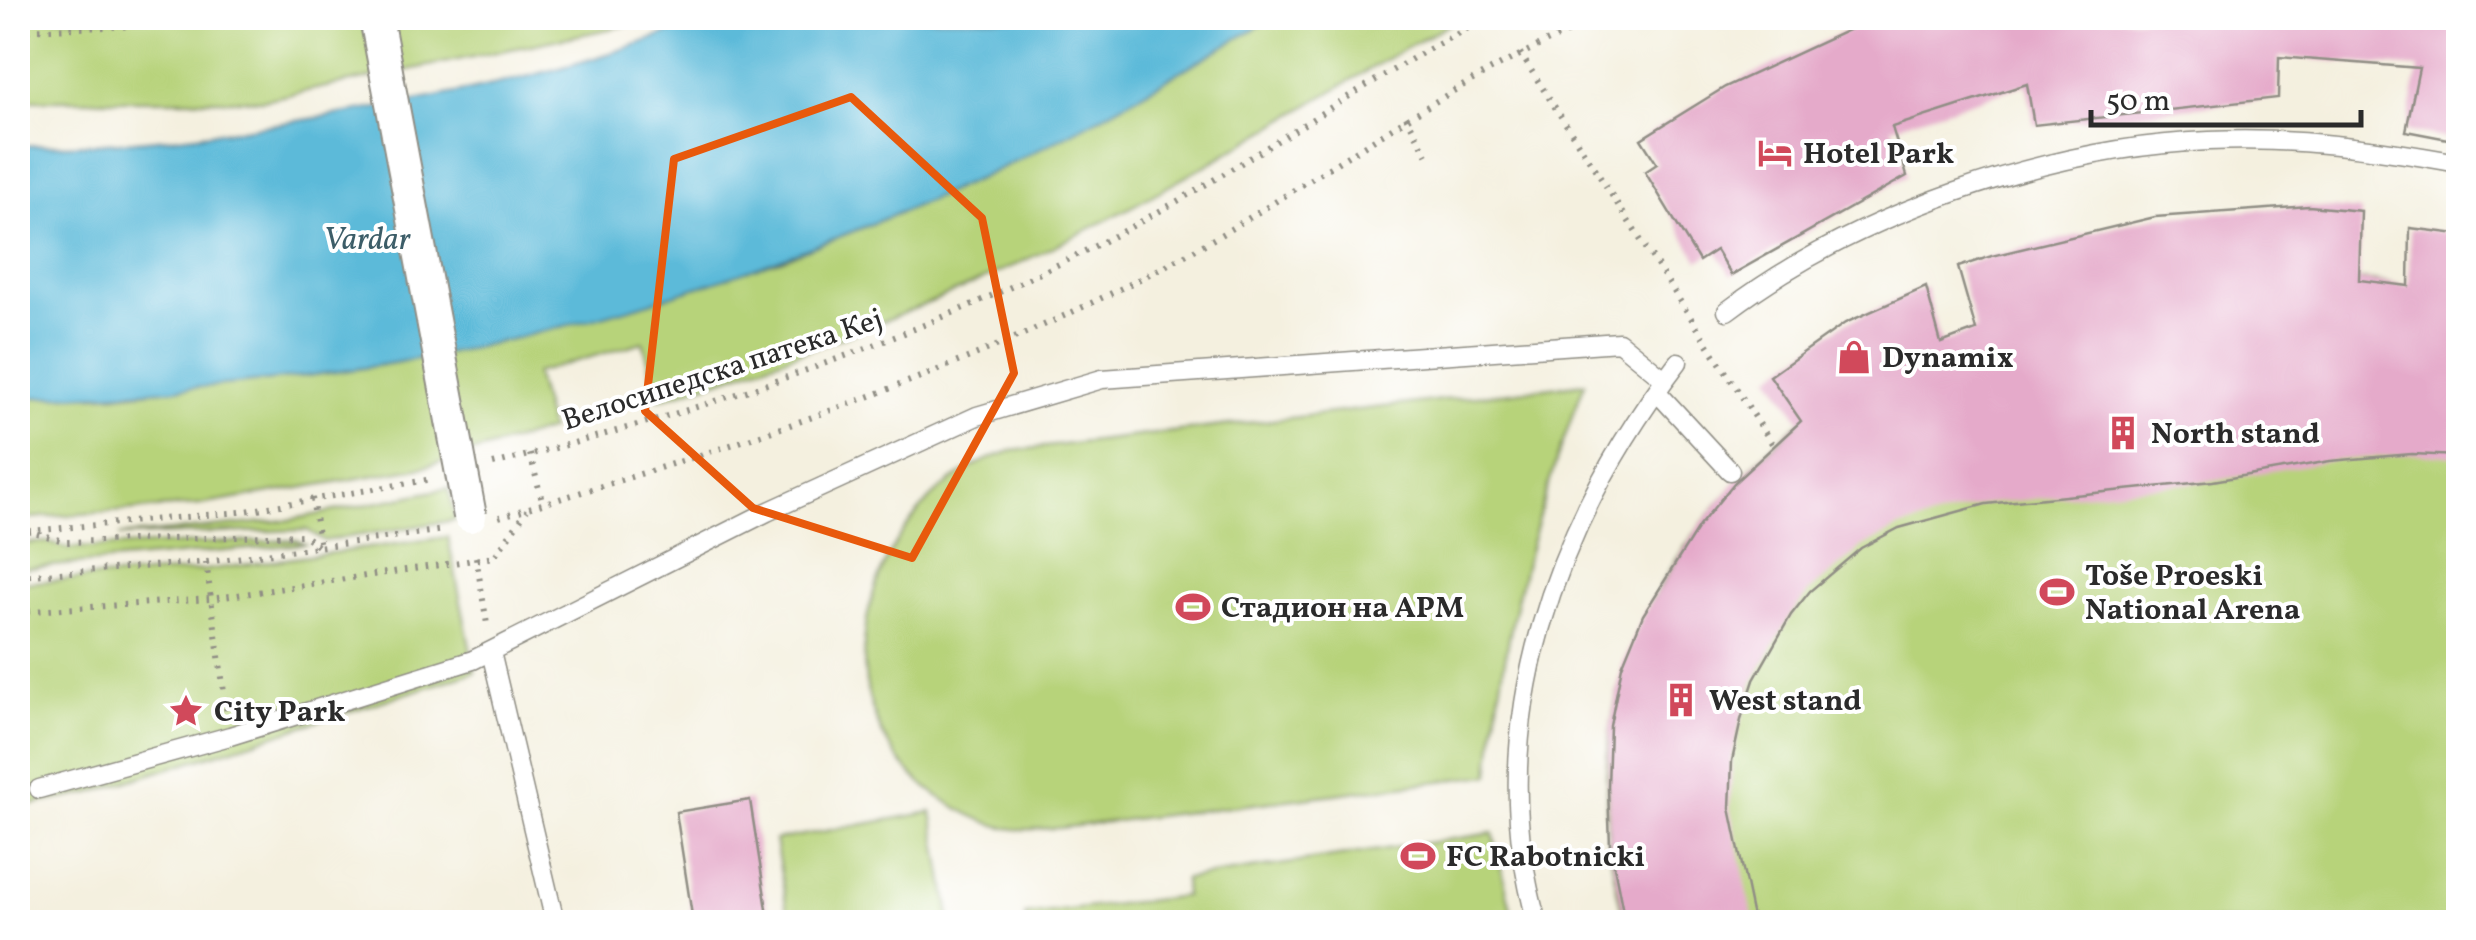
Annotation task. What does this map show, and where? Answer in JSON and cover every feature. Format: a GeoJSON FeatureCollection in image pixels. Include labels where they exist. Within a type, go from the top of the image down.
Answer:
{"type":"FeatureCollection","features":[{"type":"Feature","properties":{"kind":"street"},"geometry":{"type":"LineString","coordinates":[[376,18],[470,521]]}},
{"type":"Feature","properties":{"kind":"lane"},"geometry":{"type":"LineString","coordinates":[[1727,311],[1810,258],[1900,214],[2076,159],[2174,144],[2247,140],[2362,148],[2458,163]]}},
{"type":"Feature","properties":{"kind":"lane"},"geometry":{"type":"LineString","coordinates":[[39,789],[230,736],[492,652],[767,512],[976,416],[1102,379],[1619,342],[1730,471]]}},
{"type":"Feature","properties":{"kind":"lane"},"geometry":{"type":"LineString","coordinates":[[1537,922],[1522,860],[1517,762],[1529,669],[1541,620],[1569,546],[1660,386],[1678,362]]}},
{"type":"Feature","properties":{"kind":"lane"},"geometry":{"type":"LineString","coordinates":[[492,652],[555,922]]}},
{"type":"Feature","properties":{"kind":"path"},"geometry":{"type":"LineString","coordinates":[[18,30],[196,24],[236,18]]}},
{"type":"Feature","properties":{"kind":"path","name":"Велосипедска патека Кеј"},"geometry":{"type":"LineString","coordinates":[[480,467],[806,372],[944,316],[1148,218],[1488,18]]}},
{"type":"Feature","properties":{"kind":"path"},"geometry":{"type":"LineString","coordinates":[[18,576],[206,562],[320,548],[470,521],[528,509],[789,428],[972,358],[1166,265],[1406,116],[1520,52],[1603,18]]}},
{"type":"Feature","properties":{"kind":"path"},"geometry":{"type":"LineString","coordinates":[[1520,52],[1772,445]]}},
{"type":"Feature","properties":{"kind":"path"},"geometry":{"type":"LineString","coordinates":[[1406,116],[1430,160]]}},
{"type":"Feature","properties":{"kind":"path"},"geometry":{"type":"LineString","coordinates":[[530,454],[542,504]]}},
{"type":"Feature","properties":{"kind":"path"},"geometry":{"type":"LineString","coordinates":[[18,532],[240,512],[447,475]]}},
{"type":"Feature","properties":{"kind":"path"},"geometry":{"type":"LineString","coordinates":[[312,498],[320,548]]}},
{"type":"Feature","properties":{"kind":"path"},"geometry":{"type":"LineString","coordinates":[[18,612],[210,599],[494,558],[528,509]]}},
{"type":"Feature","properties":{"kind":"path"},"geometry":{"type":"LineString","coordinates":[[470,521],[492,652]]}},
{"type":"Feature","properties":{"kind":"path"},"geometry":{"type":"LineString","coordinates":[[31,532],[66,542],[304,535],[320,548]]}},
{"type":"Feature","properties":{"kind":"path"},"geometry":{"type":"LineString","coordinates":[[206,562],[230,736]]}},
{"type":"Feature","properties":{"kind":"highlighted area"},"geometry":{"type":"Polygon","coordinates":[[[851,97],[982,218],[1014,373],[912,558],[753,508],[645,411],[674,159],[851,97]]]}},
{"type":"Feature","properties":{"kind":"green space"},"geometry":{"type":"Polygon","coordinates":[[[18,18],[663,18],[263,100],[18,100],[18,18]]]}},
{"type":"Feature","properties":{"kind":"green space"},"geometry":{"type":"Polygon","coordinates":[[[1273,18],[1460,18],[1083,232],[927,304],[768,364],[659,399],[643,342],[535,373],[550,430],[424,467],[200,505],[18,519],[18,398],[126,394],[399,362],[781,260],[983,176],[1100,117],[1273,18]]]}},
{"type":"Feature","properties":{"kind":"green space","name":"Toše Proeski National Arena"},"geometry":{"type":"Polygon","coordinates":[[[2310,278],[2371,281],[2458,296],[2458,922],[1625,922],[1610,847],[1606,775],[1614,708],[1633,644],[1661,584],[1699,527],[1746,473],[1801,421],[2310,278]]]}},
{"type":"Feature","properties":{"kind":"green space","name":"Стадион на АРМ"},"geometry":{"type":"Polygon","coordinates":[[[1585,383],[1551,478],[1523,576],[1502,675],[1490,775],[1060,828],[1014,829],[984,821],[938,796],[897,756],[872,709],[864,657],[870,604],[889,554],[920,510],[961,474],[1011,451],[1585,383]]]}},
{"type":"Feature","properties":{"kind":"green space"},"geometry":{"type":"Polygon","coordinates":[[[449,488],[455,520],[324,541],[307,530],[119,536],[289,520],[449,488]]]}},
{"type":"Feature","properties":{"kind":"green space","name":"City Park"},"geometry":{"type":"Polygon","coordinates":[[[448,537],[475,672],[90,793],[18,807],[18,583],[206,570],[448,537]]]}},
{"type":"Feature","properties":{"kind":"green space"},"geometry":{"type":"Polygon","coordinates":[[[297,540],[305,544],[18,569],[18,544],[47,542],[66,548],[297,540]]]}},
{"type":"Feature","properties":{"kind":"green space"},"geometry":{"type":"Polygon","coordinates":[[[932,812],[951,922],[789,922],[775,840],[932,812]]]}},
{"type":"Feature","properties":{"kind":"green space","name":"FC Rabotnicki"},"geometry":{"type":"Polygon","coordinates":[[[1493,833],[1514,922],[1026,922],[1025,915],[1185,896],[1184,879],[1493,833]]]}},
{"type":"Feature","properties":{"kind":"water","name":"Vardar"},"geometry":{"type":"Polygon","coordinates":[[[706,18],[1273,18],[1093,121],[982,177],[841,236],[697,288],[549,330],[353,370],[209,386],[18,398],[18,145],[170,138],[420,100],[565,67],[706,18]]]}},
{"type":"Feature","properties":{"kind":"building","name":"Hotel Park"},"geometry":{"type":"Polygon","coordinates":[[[1874,18],[2458,18],[2458,141],[2406,131],[2419,68],[2279,57],[2278,98],[2034,125],[2027,84],[1892,127],[1907,176],[1731,275],[1716,250],[1699,261],[1645,172],[1657,164],[1641,139],[1725,87],[1874,18]]]}},
{"type":"Feature","properties":{"kind":"building"},"geometry":{"type":"Polygon","coordinates":[[[2309,206],[2361,211],[2359,280],[2409,286],[2410,228],[2458,234],[2458,456],[2412,454],[2330,461],[2213,481],[1986,504],[1899,528],[1861,548],[1810,591],[1791,615],[1754,680],[1741,720],[1732,761],[1730,808],[1754,922],[1625,922],[1610,846],[1608,787],[1610,726],[1622,666],[1643,615],[1699,526],[1734,483],[1801,421],[1770,376],[1845,323],[1926,287],[1941,343],[1976,330],[1958,267],[1992,256],[2155,217],[2309,206]]]}},
{"type":"Feature","properties":{"kind":"building"},"geometry":{"type":"Polygon","coordinates":[[[750,800],[769,922],[693,922],[676,812],[750,800]]]}},
{"type":"Feature","properties":{"kind":"place","name":"Hotel Park"},"geometry":{"type":"Point","coordinates":[1775,153]}},
{"type":"Feature","properties":{"kind":"place","name":"Dynamix"},"geometry":{"type":"Point","coordinates":[1854,357]}},
{"type":"Feature","properties":{"kind":"place","name":"North stand"},"geometry":{"type":"Point","coordinates":[2123,433]}},
{"type":"Feature","properties":{"kind":"place","name":"Toše Proeski National Arena"},"geometry":{"type":"Point","coordinates":[2057,592]}},
{"type":"Feature","properties":{"kind":"place","name":"Стадион на АРМ"},"geometry":{"type":"Point","coordinates":[1193,607]}},
{"type":"Feature","properties":{"kind":"place","name":"West stand"},"geometry":{"type":"Point","coordinates":[1681,700]}},
{"type":"Feature","properties":{"kind":"place","name":"City Park"},"geometry":{"type":"Point","coordinates":[186,711]}},
{"type":"Feature","properties":{"kind":"place","name":"FC Rabotnicki"},"geometry":{"type":"Point","coordinates":[1418,856]}}]}
